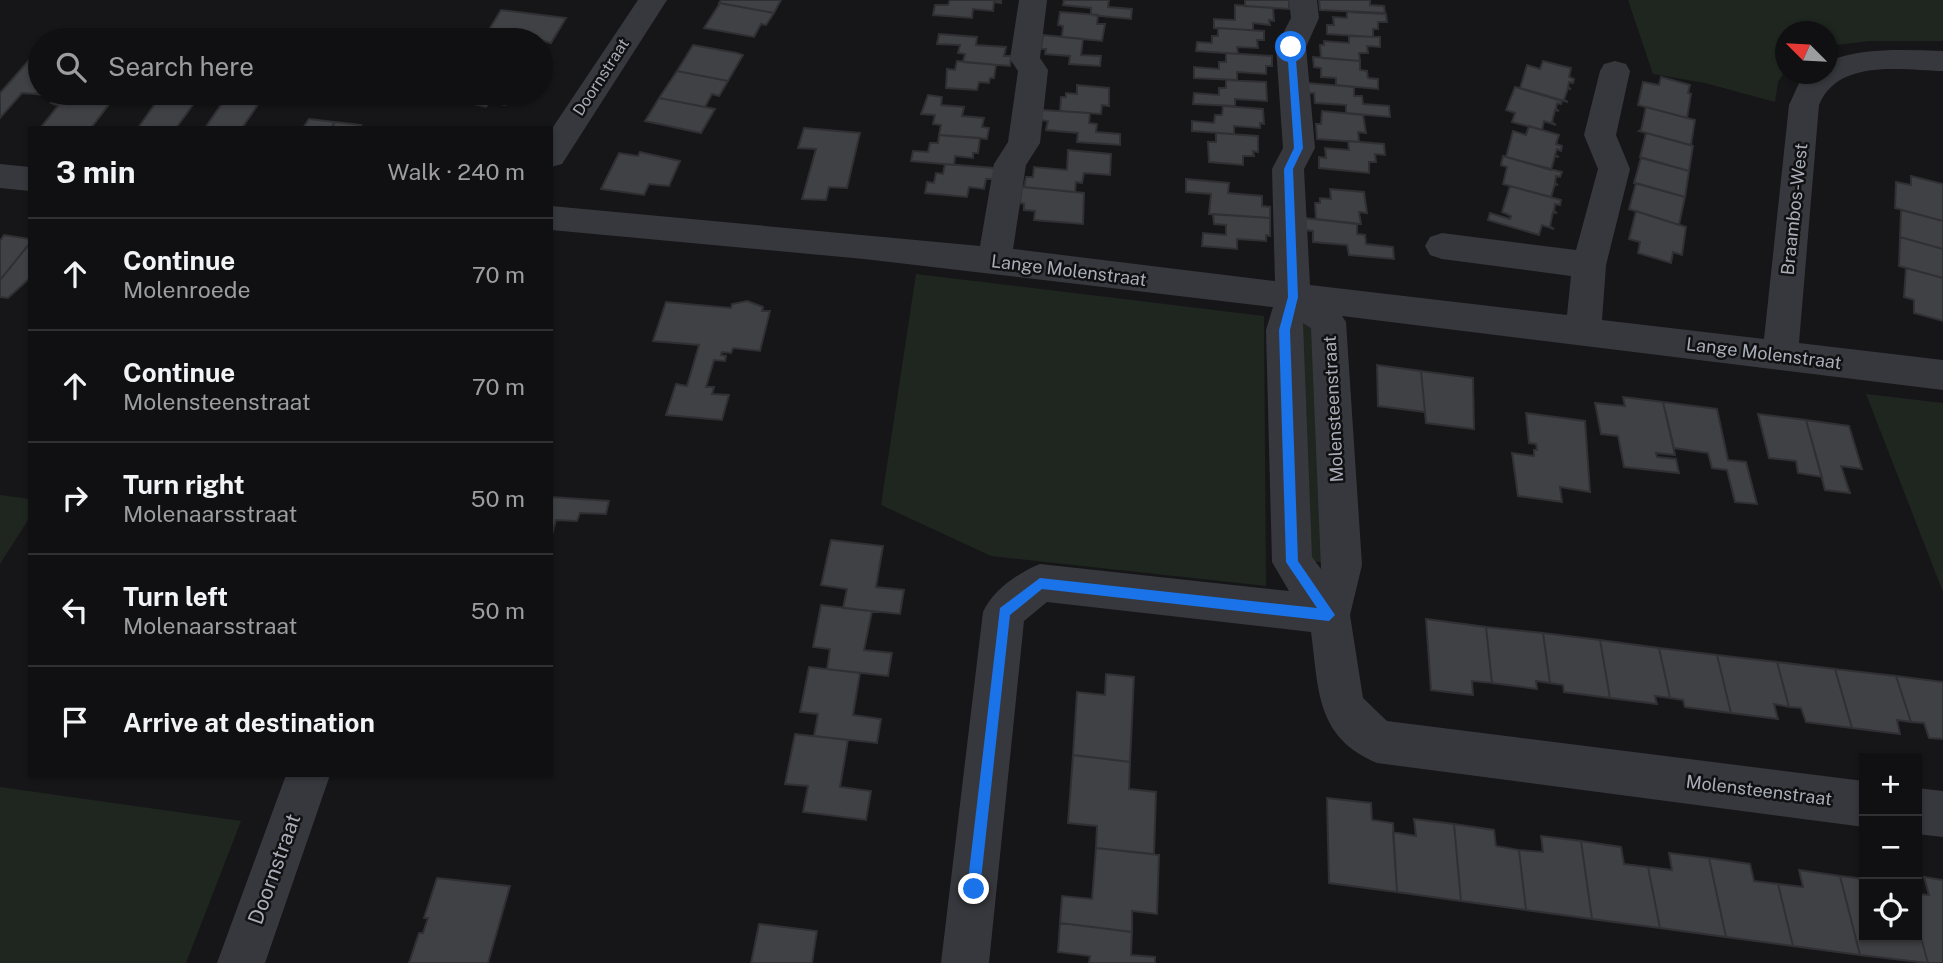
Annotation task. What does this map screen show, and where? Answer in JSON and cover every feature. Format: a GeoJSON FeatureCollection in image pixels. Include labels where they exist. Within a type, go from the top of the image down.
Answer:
{"type":"FeatureCollection","features":[{"type":"Feature","properties":{"kind":"street","name":"Doornstraat"},"geometry":{"type":"LineString","coordinates":[[553,153],[653,0]]}},
{"type":"Feature","properties":{"kind":"street"},"geometry":{"type":"LineString","coordinates":[[995,260],[1010,164],[1024,143],[1033,70],[1025,59],[1033,0]]}},
{"type":"Feature","properties":{"kind":"street"},"geometry":{"type":"LineString","coordinates":[[1293,297],[1288,169],[1299,148],[1291,47],[1305,18],[1303,0]]}},
{"type":"Feature","properties":{"kind":"street","name":"Braambos-West"},"geometry":{"type":"LineString","coordinates":[[1838,69],[1860,62],[1943,61]]}},
{"type":"Feature","properties":{"kind":"street"},"geometry":{"type":"LineString","coordinates":[[1586,332],[1584,314],[1589,265],[1614,169],[1600,135],[1615,71]]}},
{"type":"Feature","properties":{"kind":"street","name":"Braambos-West"},"geometry":{"type":"LineString","coordinates":[[1780,354],[1804,105],[1815,84]]}},
{"type":"Feature","properties":{"kind":"street"},"geometry":{"type":"LineString","coordinates":[[0,176],[28,179]]}},
{"type":"Feature","properties":{"kind":"street","name":"Lange Molenstraat"},"geometry":{"type":"LineString","coordinates":[[553,218],[995,260],[1943,375]]}},
{"type":"Feature","properties":{"kind":"street"},"geometry":{"type":"LineString","coordinates":[[1442,246],[1589,265]]}},
{"type":"Feature","properties":{"kind":"street","name":"Molensteenstraat"},"geometry":{"type":"LineString","coordinates":[[1329,615],[1292,562],[1284,330],[1293,297],[1328,322],[1342,565],[1329,615],[1343,709],[1377,741],[1859,803]]}},
{"type":"Feature","properties":{"kind":"street"},"geometry":{"type":"LineString","coordinates":[[965,963],[1004,612],[1040,583],[1329,615]]}},
{"type":"Feature","properties":{"kind":"street","name":"Doornstraat"},"geometry":{"type":"LineString","coordinates":[[241,963],[307,777]]}},
{"type":"Feature","properties":{"kind":"street"},"geometry":{"type":"LineString","coordinates":[[1922,812],[1943,814]]}},
{"type":"Feature","properties":{"kind":"shaded area"},"geometry":{"type":"Polygon","coordinates":[[[1628,0],[1943,0],[1943,41],[1870,41],[1838,45],[1838,21],[1775,21],[1775,84],[1778,84],[1775,102],[1705,83],[1653,74],[1628,0]]]}},
{"type":"Feature","properties":{"kind":"shaded area"},"geometry":{"type":"Polygon","coordinates":[[[916,274],[1264,316],[1266,586],[991,556],[881,505],[916,274]]]}},
{"type":"Feature","properties":{"kind":"shaded area"},"geometry":{"type":"Polygon","coordinates":[[[1299,322],[1311,322],[1329,563],[1308,561],[1299,322]]]}},
{"type":"Feature","properties":{"kind":"shaded area"},"geometry":{"type":"Polygon","coordinates":[[[1866,394],[1943,403],[1943,592],[1866,394]]]}},
{"type":"Feature","properties":{"kind":"shaded area"},"geometry":{"type":"Polygon","coordinates":[[[0,495],[28,499],[28,520],[0,564],[0,495]]]}},
{"type":"Feature","properties":{"kind":"shaded area"},"geometry":{"type":"Polygon","coordinates":[[[0,787],[241,821],[186,963],[0,963],[0,787]]]}},
{"type":"Feature","properties":{"kind":"building"},"geometry":{"type":"Polygon","coordinates":[[[721,0],[781,0],[774,13],[719,3],[721,0]]]}},
{"type":"Feature","properties":{"kind":"building"},"geometry":{"type":"Polygon","coordinates":[[[950,0],[1001,0],[1001,3],[994,2],[993,11],[973,9],[972,18],[933,15],[935,5],[948,5],[950,0]]]}},
{"type":"Feature","properties":{"kind":"building"},"geometry":{"type":"Polygon","coordinates":[[[1064,0],[1109,0],[1108,7],[1132,9],[1131,19],[1091,15],[1091,8],[1063,5],[1064,0]]]}},
{"type":"Feature","properties":{"kind":"building"},"geometry":{"type":"Polygon","coordinates":[[[1245,0],[1289,0],[1289,9],[1245,6],[1245,0]]]}},
{"type":"Feature","properties":{"kind":"building"},"geometry":{"type":"Polygon","coordinates":[[[1319,0],[1370,0],[1370,5],[1384,6],[1385,13],[1320,10],[1319,0]]]}},
{"type":"Feature","properties":{"kind":"building"},"geometry":{"type":"Polygon","coordinates":[[[720,3],[774,13],[766,25],[761,24],[754,37],[704,28],[720,3]]]}},
{"type":"Feature","properties":{"kind":"building"},"geometry":{"type":"Polygon","coordinates":[[[1235,5],[1273,8],[1274,21],[1269,20],[1270,25],[1253,23],[1253,30],[1214,28],[1214,19],[1235,20],[1235,5]]]}},
{"type":"Feature","properties":{"kind":"building"},"geometry":{"type":"Polygon","coordinates":[[[501,10],[566,18],[553,40],[553,28],[490,28],[501,10]]]}},
{"type":"Feature","properties":{"kind":"building"},"geometry":{"type":"Polygon","coordinates":[[[1060,12],[1098,15],[1097,24],[1105,24],[1102,41],[1062,37],[1063,26],[1058,25],[1060,12]]]}},
{"type":"Feature","properties":{"kind":"building"},"geometry":{"type":"Polygon","coordinates":[[[1347,12],[1386,14],[1387,22],[1378,22],[1378,29],[1373,29],[1373,37],[1327,34],[1327,25],[1334,25],[1333,17],[1347,18],[1347,12]]]}},
{"type":"Feature","properties":{"kind":"building"},"geometry":{"type":"Polygon","coordinates":[[[1218,28],[1264,31],[1264,40],[1257,40],[1258,48],[1237,47],[1238,54],[1196,51],[1197,42],[1212,43],[1212,36],[1218,36],[1218,28]]]}},
{"type":"Feature","properties":{"kind":"building"},"geometry":{"type":"Polygon","coordinates":[[[939,34],[977,37],[976,45],[1006,47],[1004,56],[1011,56],[1010,66],[963,62],[965,54],[958,53],[960,45],[937,44],[939,34]]]}},
{"type":"Feature","properties":{"kind":"building"},"geometry":{"type":"Polygon","coordinates":[[[1043,35],[1083,39],[1081,55],[1101,56],[1100,66],[1069,64],[1070,56],[1045,54],[1046,49],[1041,49],[1043,35]]]}},
{"type":"Feature","properties":{"kind":"building"},"geometry":{"type":"Polygon","coordinates":[[[1349,36],[1380,37],[1380,47],[1367,46],[1368,53],[1359,53],[1360,61],[1321,58],[1320,45],[1324,45],[1324,41],[1349,43],[1349,36]]]}},
{"type":"Feature","properties":{"kind":"building"},"geometry":{"type":"Polygon","coordinates":[[[693,45],[743,55],[728,81],[677,71],[693,45]]]}},
{"type":"Feature","properties":{"kind":"building"},"geometry":{"type":"Polygon","coordinates":[[[1226,53],[1272,56],[1272,66],[1266,66],[1266,74],[1237,72],[1237,80],[1194,78],[1194,67],[1219,69],[1219,62],[1226,62],[1226,53]]]}},
{"type":"Feature","properties":{"kind":"building"},"geometry":{"type":"Polygon","coordinates":[[[1313,57],[1360,61],[1360,70],[1367,71],[1368,78],[1378,79],[1378,89],[1336,85],[1336,78],[1321,77],[1321,68],[1314,67],[1313,57]]]}},
{"type":"Feature","properties":{"kind":"building"},"geometry":{"type":"Polygon","coordinates":[[[28,61],[28,93],[22,93],[0,118],[0,93],[28,61]]]}},
{"type":"Feature","properties":{"kind":"building"},"geometry":{"type":"Polygon","coordinates":[[[957,61],[996,65],[994,78],[990,78],[989,83],[979,82],[977,90],[946,88],[947,69],[955,70],[957,61]]]}},
{"type":"Feature","properties":{"kind":"building"},"geometry":{"type":"Polygon","coordinates":[[[1543,61],[1571,68],[1569,77],[1574,79],[1573,83],[1569,82],[1568,87],[1571,89],[1568,88],[1564,100],[1568,102],[1520,88],[1527,65],[1540,69],[1543,61]]]}},
{"type":"Feature","properties":{"kind":"building"},"geometry":{"type":"Polygon","coordinates":[[[677,71],[728,81],[719,96],[712,94],[705,107],[659,98],[677,71]]]}},
{"type":"Feature","properties":{"kind":"building"},"geometry":{"type":"Polygon","coordinates":[[[1661,77],[1690,85],[1687,118],[1638,105],[1643,82],[1659,85],[1661,77]]]}},
{"type":"Feature","properties":{"kind":"building"},"geometry":{"type":"Polygon","coordinates":[[[1226,80],[1266,82],[1267,101],[1235,99],[1235,106],[1193,104],[1194,93],[1219,95],[1219,88],[1226,88],[1226,80]]]}},
{"type":"Feature","properties":{"kind":"building"},"geometry":{"type":"Polygon","coordinates":[[[1307,83],[1354,87],[1354,96],[1362,96],[1363,104],[1389,106],[1390,117],[1346,113],[1346,105],[1315,103],[1314,93],[1307,93],[1307,83]]]}},
{"type":"Feature","properties":{"kind":"building"},"geometry":{"type":"Polygon","coordinates":[[[1077,85],[1109,88],[1109,106],[1102,105],[1101,114],[1060,111],[1061,97],[1066,97],[1066,93],[1077,94],[1077,85]]]}},
{"type":"Feature","properties":{"kind":"building"},"geometry":{"type":"Polygon","coordinates":[[[1515,87],[1562,101],[1561,104],[1557,103],[1556,109],[1559,111],[1555,110],[1552,122],[1556,125],[1544,121],[1542,130],[1512,122],[1515,113],[1506,110],[1515,87]]]}},
{"type":"Feature","properties":{"kind":"building"},"geometry":{"type":"Polygon","coordinates":[[[928,95],[942,97],[941,105],[964,107],[962,116],[984,118],[982,127],[989,128],[987,139],[939,135],[941,125],[933,124],[935,115],[921,114],[928,95]]]}},
{"type":"Feature","properties":{"kind":"building"},"geometry":{"type":"Polygon","coordinates":[[[659,98],[715,109],[701,133],[645,121],[659,98]]]}},
{"type":"Feature","properties":{"kind":"building"},"geometry":{"type":"Polygon","coordinates":[[[56,105],[108,105],[93,126],[42,126],[58,106],[56,105]]]}},
{"type":"Feature","properties":{"kind":"building"},"geometry":{"type":"Polygon","coordinates":[[[154,105],[193,105],[177,126],[139,126],[154,105]]]}},
{"type":"Feature","properties":{"kind":"building"},"geometry":{"type":"Polygon","coordinates":[[[221,105],[258,105],[243,126],[206,126],[221,105]]]}},
{"type":"Feature","properties":{"kind":"building"},"geometry":{"type":"Polygon","coordinates":[[[1223,106],[1263,109],[1264,124],[1260,123],[1260,128],[1234,126],[1234,134],[1192,131],[1192,121],[1214,123],[1215,115],[1222,115],[1223,106]]]}},
{"type":"Feature","properties":{"kind":"building"},"geometry":{"type":"Polygon","coordinates":[[[1646,107],[1695,120],[1691,145],[1639,131],[1646,107]]]}},
{"type":"Feature","properties":{"kind":"building"},"geometry":{"type":"Polygon","coordinates":[[[1042,110],[1090,113],[1089,123],[1097,124],[1096,132],[1120,134],[1120,145],[1077,142],[1078,133],[1046,130],[1048,121],[1041,120],[1042,110]]]}},
{"type":"Feature","properties":{"kind":"building"},"geometry":{"type":"Polygon","coordinates":[[[1322,111],[1363,115],[1366,133],[1358,132],[1359,142],[1317,139],[1316,124],[1321,124],[1322,111]]]}},
{"type":"Feature","properties":{"kind":"building"},"geometry":{"type":"Polygon","coordinates":[[[309,119],[335,122],[332,126],[304,126],[309,119]]]}},
{"type":"Feature","properties":{"kind":"building"},"geometry":{"type":"Polygon","coordinates":[[[335,122],[361,125],[360,126],[332,126],[335,122]]]}},
{"type":"Feature","properties":{"kind":"building"},"geometry":{"type":"Polygon","coordinates":[[[1529,126],[1559,135],[1556,144],[1562,146],[1561,151],[1557,149],[1555,155],[1559,157],[1555,156],[1551,170],[1506,157],[1513,131],[1526,135],[1529,126]]]}},
{"type":"Feature","properties":{"kind":"building"},"geometry":{"type":"Polygon","coordinates":[[[804,128],[860,133],[847,188],[829,187],[826,200],[802,199],[816,149],[798,148],[804,128]]]}},
{"type":"Feature","properties":{"kind":"building"},"geometry":{"type":"Polygon","coordinates":[[[1216,133],[1258,136],[1258,152],[1253,151],[1254,156],[1243,156],[1243,165],[1209,162],[1208,142],[1216,142],[1216,133]]]}},
{"type":"Feature","properties":{"kind":"building"},"geometry":{"type":"Polygon","coordinates":[[[1646,133],[1693,146],[1689,171],[1640,157],[1646,133]]]}},
{"type":"Feature","properties":{"kind":"building"},"geometry":{"type":"Polygon","coordinates":[[[939,135],[980,138],[978,153],[973,153],[973,158],[955,156],[954,165],[911,161],[913,151],[928,152],[930,143],[938,143],[939,135]]]}},
{"type":"Feature","properties":{"kind":"building"},"geometry":{"type":"Polygon","coordinates":[[[1348,141],[1384,144],[1385,155],[1375,154],[1376,162],[1369,162],[1369,173],[1319,168],[1319,157],[1326,158],[1325,148],[1349,150],[1348,141]]]}},
{"type":"Feature","properties":{"kind":"building"},"geometry":{"type":"Polygon","coordinates":[[[1068,150],[1111,154],[1110,175],[1084,173],[1082,183],[1076,182],[1075,192],[1024,187],[1026,177],[1033,177],[1034,167],[1067,170],[1068,150]]]}},
{"type":"Feature","properties":{"kind":"building"},"geometry":{"type":"Polygon","coordinates":[[[640,152],[680,161],[669,186],[649,184],[644,195],[601,189],[619,153],[638,156],[640,152]]]}},
{"type":"Feature","properties":{"kind":"building"},"geometry":{"type":"Polygon","coordinates":[[[1503,156],[1562,172],[1560,177],[1556,176],[1555,183],[1558,185],[1555,184],[1551,197],[1503,184],[1507,167],[1501,165],[1503,156]]]}},
{"type":"Feature","properties":{"kind":"building"},"geometry":{"type":"Polygon","coordinates":[[[1641,158],[1689,171],[1685,197],[1634,183],[1641,158]]]}},
{"type":"Feature","properties":{"kind":"building"},"geometry":{"type":"Polygon","coordinates":[[[945,164],[995,168],[993,179],[986,179],[984,189],[969,187],[967,197],[925,193],[927,182],[934,183],[936,173],[943,174],[945,164]]]}},
{"type":"Feature","properties":{"kind":"building"},"geometry":{"type":"Polygon","coordinates":[[[1911,176],[1943,184],[1943,221],[1895,208],[1896,182],[1911,185],[1911,176]]]}},
{"type":"Feature","properties":{"kind":"building"},"geometry":{"type":"Polygon","coordinates":[[[1186,179],[1229,183],[1228,193],[1262,196],[1262,206],[1270,207],[1270,218],[1209,214],[1211,194],[1186,192],[1186,179]]]}},
{"type":"Feature","properties":{"kind":"building"},"geometry":{"type":"Polygon","coordinates":[[[1636,183],[1685,197],[1679,225],[1629,209],[1636,183]]]}},
{"type":"Feature","properties":{"kind":"building"},"geometry":{"type":"Polygon","coordinates":[[[1510,186],[1561,200],[1560,205],[1555,204],[1554,211],[1557,213],[1553,212],[1550,226],[1554,229],[1542,225],[1539,235],[1488,220],[1490,213],[1510,219],[1511,216],[1502,212],[1510,186]]]}},
{"type":"Feature","properties":{"kind":"building"},"geometry":{"type":"Polygon","coordinates":[[[1022,187],[1084,193],[1083,224],[1034,220],[1035,211],[1024,210],[1024,204],[1020,203],[1022,187]]]}},
{"type":"Feature","properties":{"kind":"building"},"geometry":{"type":"Polygon","coordinates":[[[1330,189],[1364,192],[1367,213],[1359,212],[1361,224],[1316,219],[1315,203],[1320,203],[1320,198],[1331,199],[1330,189]]]}},
{"type":"Feature","properties":{"kind":"building"},"geometry":{"type":"Polygon","coordinates":[[[1901,210],[1943,221],[1943,249],[1900,237],[1901,210]]]}},
{"type":"Feature","properties":{"kind":"building"},"geometry":{"type":"Polygon","coordinates":[[[1636,211],[1686,227],[1682,255],[1673,252],[1671,263],[1638,253],[1640,242],[1629,239],[1636,211]]]}},
{"type":"Feature","properties":{"kind":"building"},"geometry":{"type":"Polygon","coordinates":[[[1213,214],[1270,218],[1270,236],[1266,235],[1266,241],[1237,239],[1237,249],[1202,246],[1203,233],[1226,235],[1226,225],[1214,224],[1213,214]]]}},
{"type":"Feature","properties":{"kind":"building"},"geometry":{"type":"Polygon","coordinates":[[[1304,218],[1357,224],[1357,234],[1365,235],[1366,244],[1393,247],[1394,259],[1349,255],[1347,245],[1313,242],[1313,231],[1305,230],[1304,218]]]}},
{"type":"Feature","properties":{"kind":"building"},"geometry":{"type":"Polygon","coordinates":[[[4,235],[28,239],[28,245],[0,280],[0,241],[4,235]]]}},
{"type":"Feature","properties":{"kind":"building"},"geometry":{"type":"Polygon","coordinates":[[[1900,237],[1943,249],[1943,278],[1899,266],[1900,237]]]}},
{"type":"Feature","properties":{"kind":"building"},"geometry":{"type":"Polygon","coordinates":[[[28,245],[28,280],[8,298],[0,297],[0,280],[28,245]]]}},
{"type":"Feature","properties":{"kind":"building"},"geometry":{"type":"Polygon","coordinates":[[[1906,268],[1943,278],[1943,321],[1914,313],[1914,300],[1904,297],[1906,268]]]}},
{"type":"Feature","properties":{"kind":"building"},"geometry":{"type":"Polygon","coordinates":[[[747,301],[763,307],[762,311],[770,311],[760,351],[733,348],[731,353],[722,352],[721,355],[726,356],[725,361],[714,360],[706,387],[714,387],[712,394],[729,395],[722,420],[666,415],[676,384],[687,386],[699,345],[653,341],[666,302],[731,308],[732,304],[747,301]]]}},
{"type":"Feature","properties":{"kind":"building"},"geometry":{"type":"Polygon","coordinates":[[[1377,365],[1421,371],[1425,412],[1378,406],[1377,365]]]}},
{"type":"Feature","properties":{"kind":"building"},"geometry":{"type":"Polygon","coordinates":[[[1421,371],[1473,378],[1474,429],[1426,423],[1421,371]]]}},
{"type":"Feature","properties":{"kind":"building"},"geometry":{"type":"Polygon","coordinates":[[[1623,397],[1663,402],[1675,455],[1656,453],[1657,457],[1676,459],[1679,473],[1624,467],[1618,436],[1601,434],[1595,403],[1625,406],[1623,397]]]}},
{"type":"Feature","properties":{"kind":"building"},"geometry":{"type":"Polygon","coordinates":[[[1663,402],[1717,409],[1728,460],[1746,462],[1757,504],[1735,502],[1727,470],[1712,468],[1708,453],[1674,448],[1663,402]]]}},
{"type":"Feature","properties":{"kind":"building"},"geometry":{"type":"Polygon","coordinates":[[[1526,413],[1585,421],[1590,492],[1560,487],[1562,502],[1518,496],[1512,453],[1534,456],[1534,450],[1537,450],[1536,444],[1529,443],[1526,413]]]}},
{"type":"Feature","properties":{"kind":"building"},"geometry":{"type":"Polygon","coordinates":[[[1758,414],[1806,420],[1822,477],[1798,473],[1796,461],[1769,458],[1758,414]]]}},
{"type":"Feature","properties":{"kind":"building"},"geometry":{"type":"Polygon","coordinates":[[[1806,420],[1849,426],[1862,469],[1841,466],[1850,493],[1825,490],[1806,420]]]}},
{"type":"Feature","properties":{"kind":"building"},"geometry":{"type":"Polygon","coordinates":[[[553,497],[609,501],[606,514],[580,513],[577,521],[556,520],[553,531],[553,497]]]}},
{"type":"Feature","properties":{"kind":"building"},"geometry":{"type":"Polygon","coordinates":[[[831,540],[883,546],[876,587],[904,590],[900,614],[843,608],[847,589],[821,585],[831,540]]]}},
{"type":"Feature","properties":{"kind":"building"},"geometry":{"type":"Polygon","coordinates":[[[821,605],[872,611],[864,650],[892,653],[888,676],[827,669],[830,649],[813,647],[821,605]]]}},
{"type":"Feature","properties":{"kind":"building"},"geometry":{"type":"Polygon","coordinates":[[[1426,619],[1486,627],[1492,683],[1472,681],[1473,695],[1431,690],[1426,619]]]}},
{"type":"Feature","properties":{"kind":"building"},"geometry":{"type":"Polygon","coordinates":[[[1486,627],[1543,633],[1550,683],[1536,681],[1537,689],[1492,683],[1486,627]]]}},
{"type":"Feature","properties":{"kind":"building"},"geometry":{"type":"Polygon","coordinates":[[[1543,633],[1600,640],[1610,698],[1564,692],[1563,685],[1550,683],[1543,633]]]}},
{"type":"Feature","properties":{"kind":"building"},"geometry":{"type":"Polygon","coordinates":[[[1600,640],[1659,648],[1670,698],[1655,696],[1657,704],[1610,698],[1600,640]]]}},
{"type":"Feature","properties":{"kind":"building"},"geometry":{"type":"Polygon","coordinates":[[[1659,648],[1717,655],[1731,713],[1685,707],[1683,700],[1670,698],[1659,648]]]}},
{"type":"Feature","properties":{"kind":"building"},"geometry":{"type":"Polygon","coordinates":[[[1717,655],[1777,662],[1789,707],[1774,704],[1778,719],[1731,713],[1717,655]]]}},
{"type":"Feature","properties":{"kind":"building"},"geometry":{"type":"Polygon","coordinates":[[[1777,662],[1835,669],[1852,728],[1806,722],[1801,708],[1789,707],[1777,662]]]}},
{"type":"Feature","properties":{"kind":"building"},"geometry":{"type":"Polygon","coordinates":[[[809,667],[860,673],[853,715],[881,719],[877,743],[814,736],[818,714],[800,712],[809,667]]]}},
{"type":"Feature","properties":{"kind":"building"},"geometry":{"type":"Polygon","coordinates":[[[1835,669],[1896,676],[1911,722],[1897,720],[1900,734],[1852,728],[1835,669]]]}},
{"type":"Feature","properties":{"kind":"building"},"geometry":{"type":"Polygon","coordinates":[[[1106,674],[1134,677],[1130,762],[1073,755],[1077,692],[1105,695],[1106,674]]]}},
{"type":"Feature","properties":{"kind":"building"},"geometry":{"type":"Polygon","coordinates":[[[1896,676],[1943,682],[1943,739],[1929,738],[1924,723],[1911,722],[1896,676]]]}},
{"type":"Feature","properties":{"kind":"building"},"geometry":{"type":"Polygon","coordinates":[[[795,734],[848,740],[840,787],[871,791],[866,820],[803,812],[808,786],[785,784],[795,734]]]}},
{"type":"Feature","properties":{"kind":"building"},"geometry":{"type":"Polygon","coordinates":[[[1073,755],[1130,762],[1129,789],[1156,792],[1154,854],[1096,848],[1097,826],[1068,823],[1073,755]]]}},
{"type":"Feature","properties":{"kind":"building"},"geometry":{"type":"Polygon","coordinates":[[[1327,798],[1371,803],[1372,820],[1393,823],[1397,892],[1329,883],[1327,798]]]}},
{"type":"Feature","properties":{"kind":"building"},"geometry":{"type":"Polygon","coordinates":[[[1414,819],[1454,824],[1461,901],[1397,892],[1393,832],[1416,836],[1414,819]]]}},
{"type":"Feature","properties":{"kind":"building"},"geometry":{"type":"Polygon","coordinates":[[[1454,824],[1494,830],[1496,846],[1519,850],[1526,910],[1461,901],[1454,824]]]}},
{"type":"Feature","properties":{"kind":"building"},"geometry":{"type":"Polygon","coordinates":[[[1541,836],[1581,841],[1592,919],[1526,910],[1519,850],[1543,852],[1541,836]]]}},
{"type":"Feature","properties":{"kind":"building"},"geometry":{"type":"Polygon","coordinates":[[[1581,841],[1621,847],[1624,864],[1648,867],[1660,928],[1592,919],[1581,841]]]}},
{"type":"Feature","properties":{"kind":"building"},"geometry":{"type":"Polygon","coordinates":[[[1096,848],[1159,855],[1157,914],[1132,911],[1132,932],[1060,923],[1062,896],[1092,899],[1096,848]]]}},
{"type":"Feature","properties":{"kind":"building"},"geometry":{"type":"Polygon","coordinates":[[[1669,853],[1709,858],[1726,937],[1660,928],[1648,867],[1672,870],[1669,853]]]}},
{"type":"Feature","properties":{"kind":"building"},"geometry":{"type":"Polygon","coordinates":[[[1709,858],[1750,864],[1754,881],[1778,884],[1793,946],[1726,937],[1709,858]]]}},
{"type":"Feature","properties":{"kind":"building"},"geometry":{"type":"Polygon","coordinates":[[[1799,870],[1840,876],[1860,955],[1793,946],[1778,884],[1803,887],[1799,870]]]}},
{"type":"Feature","properties":{"kind":"building"},"geometry":{"type":"Polygon","coordinates":[[[1840,876],[1859,878],[1859,942],[1922,942],[1928,963],[1860,955],[1840,876]]]}},
{"type":"Feature","properties":{"kind":"building"},"geometry":{"type":"Polygon","coordinates":[[[1924,877],[1943,880],[1943,963],[1928,963],[1922,942],[1922,894],[1929,895],[1924,877]]]}},
{"type":"Feature","properties":{"kind":"building"},"geometry":{"type":"Polygon","coordinates":[[[437,878],[510,886],[488,963],[409,963],[419,933],[423,933],[428,918],[424,918],[437,878]]]}},
{"type":"Feature","properties":{"kind":"building"},"geometry":{"type":"Polygon","coordinates":[[[1060,923],[1132,932],[1131,955],[1155,957],[1155,963],[1089,963],[1090,956],[1058,952],[1060,923]]]}},
{"type":"Feature","properties":{"kind":"building"},"geometry":{"type":"Polygon","coordinates":[[[759,924],[817,931],[812,963],[751,963],[759,924]]]}},
{"type":"Feature","properties":{"kind":"route"},"geometry":{"type":"LineString","coordinates":[[974,889],[1004,612],[1040,583],[1329,615],[1292,562],[1284,330],[1293,297],[1288,169],[1299,148],[1291,47]]}}]}
